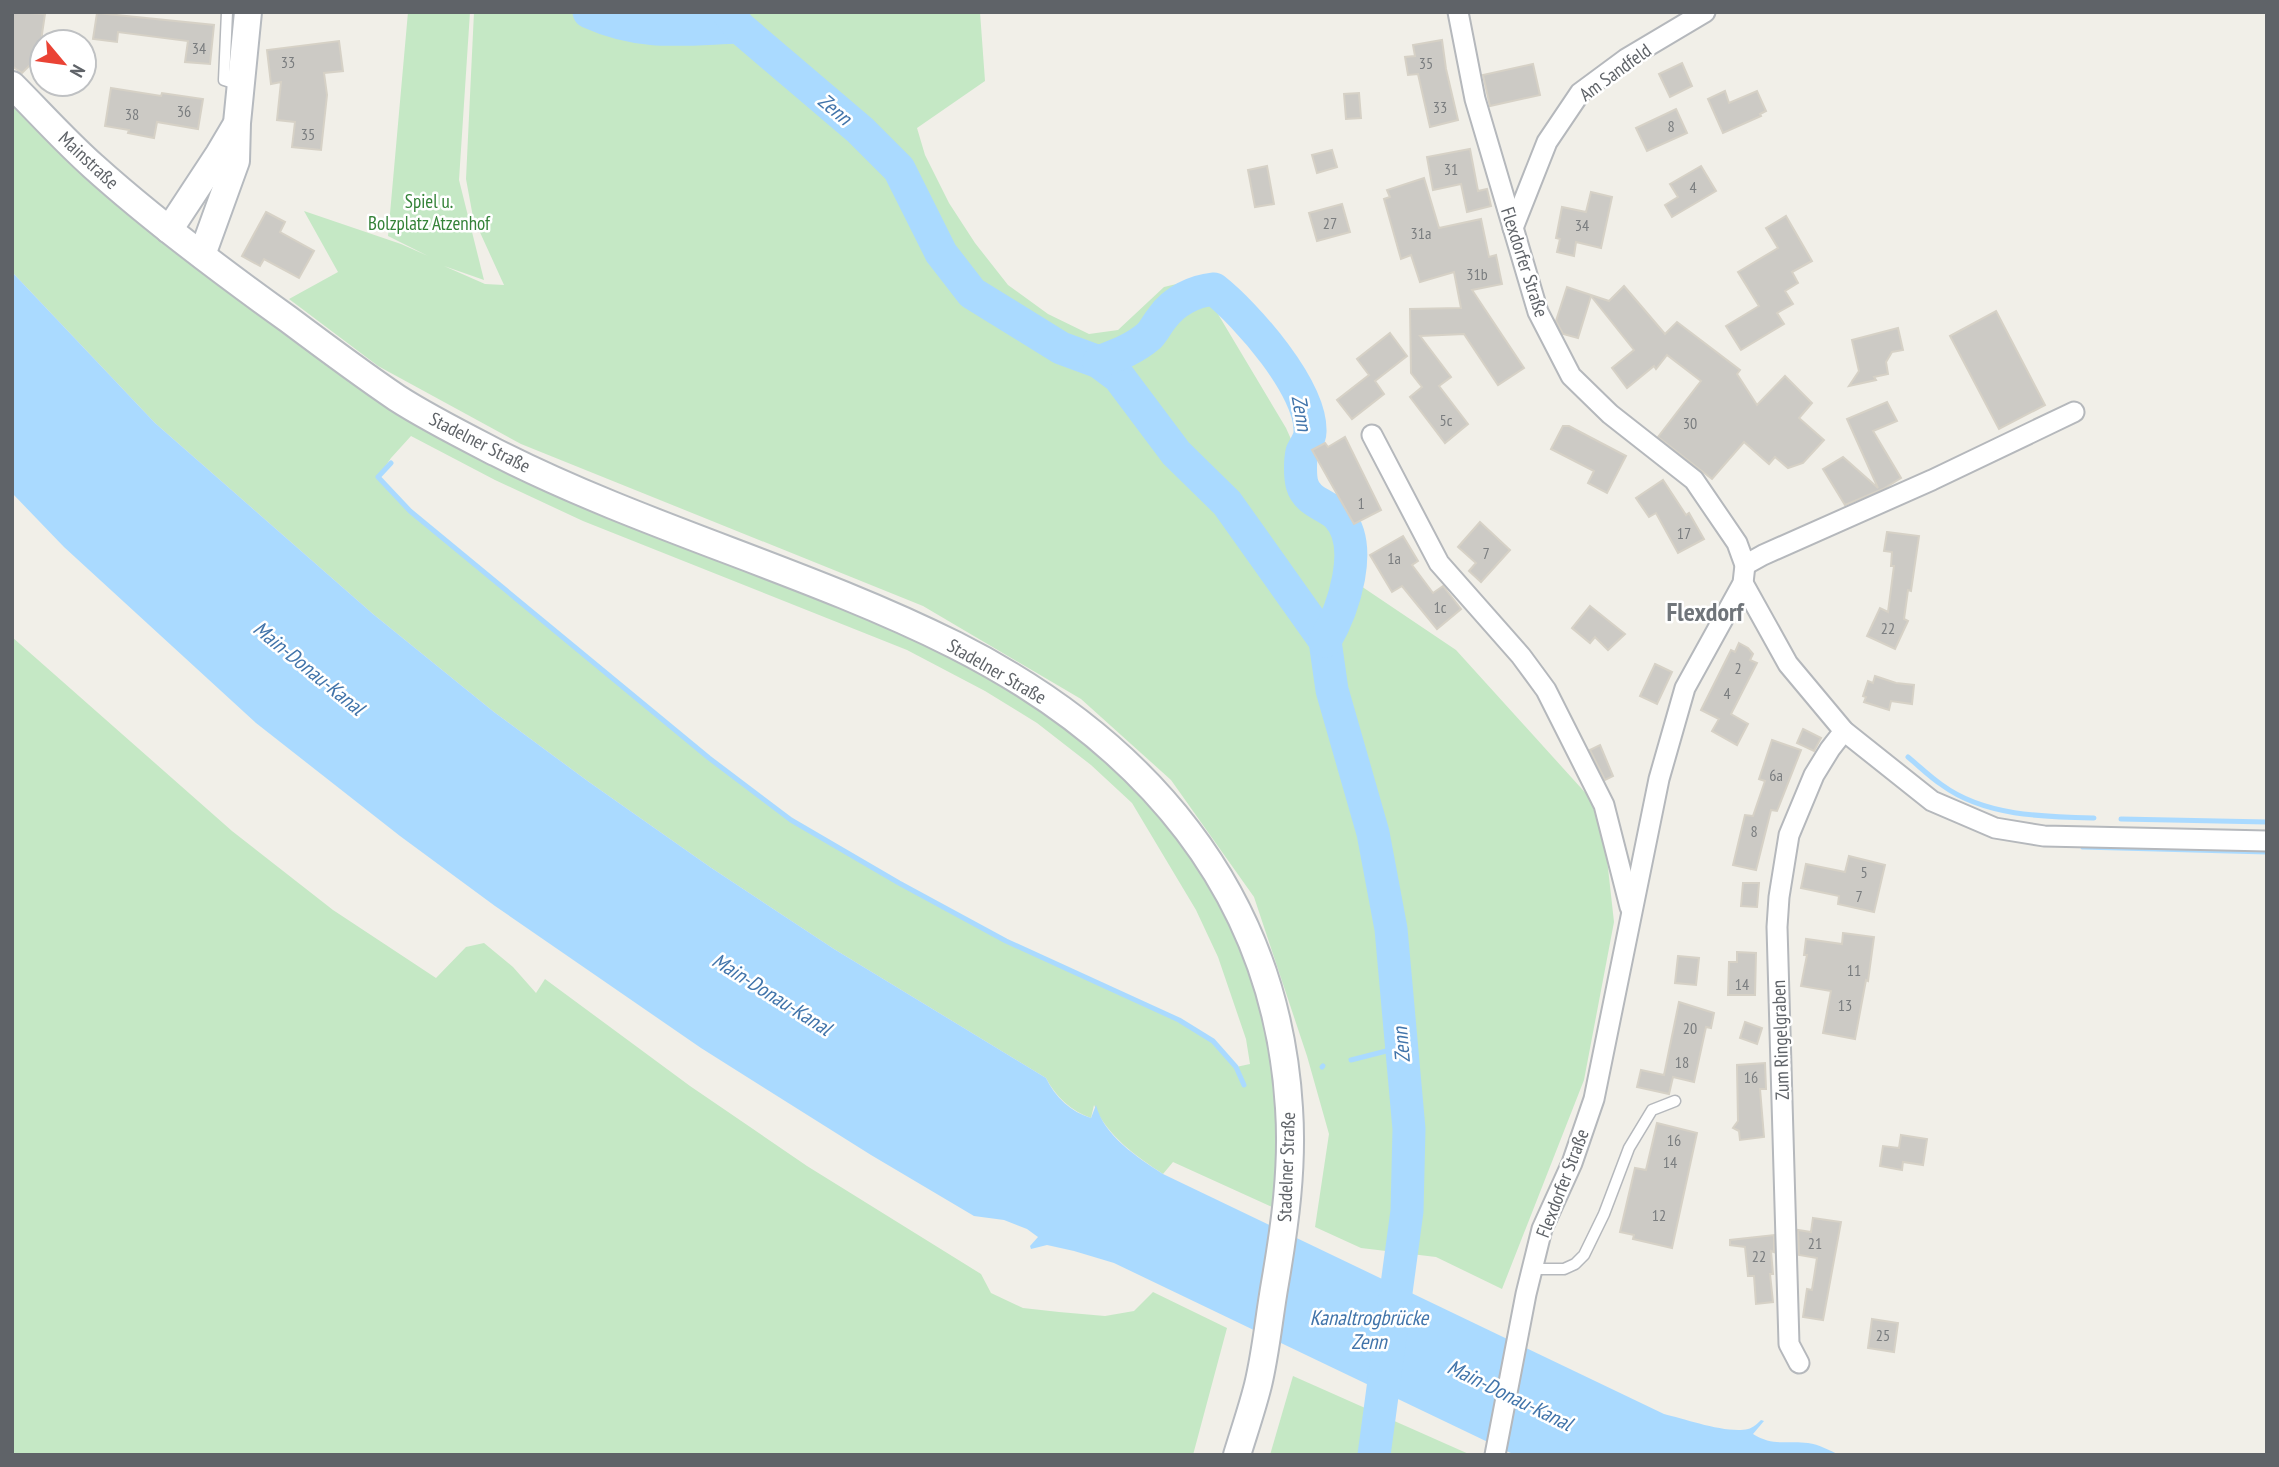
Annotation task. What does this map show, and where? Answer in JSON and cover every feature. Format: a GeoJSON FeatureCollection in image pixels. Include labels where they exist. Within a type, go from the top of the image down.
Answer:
{"type":"FeatureCollection","features":[{"type":"Feature","properties":{"kind":"main road"},"geometry":{"type":"LineString","coordinates":[[202,255],[236,161],[237,122],[248,12]]}},
{"type":"Feature","properties":{"kind":"main road","name":"Mainstraße"},"geometry":{"type":"LineString","coordinates":[[12,85],[88,162],[169,230]]}},
{"type":"Feature","properties":{"kind":"main road"},"geometry":{"type":"LineString","coordinates":[[169,230],[237,122]]}},
{"type":"Feature","properties":{"kind":"main road","name":"Stadelner Straße"},"geometry":{"type":"LineString","coordinates":[[169,230],[401,400],[499,454],[587,494],[833,592],[958,647],[1065,712],[1104,741],[1160,796],[1204,852],[1247,930],[1271,995],[1285,1066],[1290,1152],[1286,1214],[1258,1385],[1237,1455]]}},
{"type":"Feature","properties":{"kind":"street","name":"Flexdorfer Straße"},"geometry":{"type":"LineString","coordinates":[[1458,12],[1475,99],[1538,312],[1571,376],[1610,414],[1694,480],[1737,543],[1744,574],[1788,664],[1844,731],[1932,801],[1995,828],[2044,836],[2267,841]]}},
{"type":"Feature","properties":{"kind":"street","name":"Am Sandfeld"},"geometry":{"type":"LineString","coordinates":[[1513,228],[1548,142],[1580,93],[1626,59],[1704,12]]}},
{"type":"Feature","properties":{"kind":"street"},"geometry":{"type":"LineString","coordinates":[[1744,574],[1763,555],[1932,480],[2074,412]]}},
{"type":"Feature","properties":{"kind":"street","name":"Flexdorfer Straße"},"geometry":{"type":"LineString","coordinates":[[1372,435],[1439,563],[1521,656],[1546,690],[1604,805],[1632,912]]}},
{"type":"Feature","properties":{"kind":"street","name":"Flexdorfer Straße"},"geometry":{"type":"LineString","coordinates":[[1495,1455],[1542,1229],[1572,1163],[1594,1099],[1659,779],[1685,688],[1744,574]]}},
{"type":"Feature","properties":{"kind":"street","name":"Zum Ringelgraben"},"geometry":{"type":"LineString","coordinates":[[1798,1363],[1789,1344],[1777,927],[1788,835],[1814,775],[1844,731]]}},
{"type":"Feature","properties":{"kind":"lane"},"geometry":{"type":"LineString","coordinates":[[228,12],[223,80],[241,85]]}},
{"type":"Feature","properties":{"kind":"lane"},"geometry":{"type":"LineString","coordinates":[[1532,1269],[1564,1269],[1575,1264],[1584,1255],[1604,1214],[1629,1147],[1653,1111],[1675,1101]]}},
{"type":"Feature","properties":{"kind":"green space","name":"Spiel u. Bolzplatz Atzenhof"},"geometry":{"type":"Polygon","coordinates":[[[408,12],[470,12],[459,180],[484,280],[444,266],[485,284],[504,285],[473,217],[466,179],[474,12],[980,12],[985,81],[917,128],[925,155],[949,203],[975,243],[1008,285],[1048,314],[1089,334],[1118,330],[1164,287],[1197,279],[1286,428],[1355,582],[1456,650],[1591,799],[1607,859],[1614,922],[1584,1080],[1502,1289],[1436,1257],[1361,1248],[1315,1227],[1329,1134],[1307,1056],[1254,897],[1171,780],[1081,699],[923,606],[521,444],[378,366],[289,299],[338,272],[304,211],[428,256],[388,236],[408,12]]]}},
{"type":"Feature","properties":{"kind":"green space"},"geometry":{"type":"Polygon","coordinates":[[[12,85],[88,162],[401,400],[833,592],[1056,705],[1216,871],[1285,1066],[1274,1208],[1173,1162],[1163,1174],[1114,1136],[1094,1105],[1091,1118],[1077,1111],[1059,1097],[1046,1078],[834,949],[710,867],[494,712],[373,614],[155,423],[12,272],[12,85]],[[411,436],[378,477],[410,511],[709,758],[791,819],[899,883],[1006,941],[1179,1020],[1213,1041],[1236,1067],[1250,1064],[1246,1039],[1218,957],[1196,910],[1132,803],[1091,765],[1037,723],[985,691],[907,650],[583,521],[495,480],[411,436]]]}},
{"type":"Feature","properties":{"kind":"green space"},"geometry":{"type":"Polygon","coordinates":[[[12,637],[232,831],[333,910],[436,978],[466,947],[484,943],[513,967],[536,993],[545,979],[690,1086],[807,1166],[981,1274],[991,1293],[1023,1308],[1105,1316],[1134,1311],[1153,1292],[1227,1328],[1193,1455],[12,1455],[12,637]]]}},
{"type":"Feature","properties":{"kind":"green space"},"geometry":{"type":"Polygon","coordinates":[[[1293,1376],[1471,1455],[1270,1455],[1293,1376]]]}},
{"type":"Feature","properties":{"kind":"water"},"geometry":{"type":"Polygon","coordinates":[[[12,272],[155,423],[373,614],[494,712],[710,867],[834,949],[1046,1078],[1070,1108],[1091,1118],[1096,1105],[1114,1136],[1132,1153],[1163,1174],[1664,1414],[1739,1430],[1750,1428],[1761,1420],[1764,1421],[1753,1434],[1761,1438],[1774,1442],[1812,1444],[1840,1455],[1515,1455],[1114,1263],[1047,1245],[1031,1249],[1030,1246],[1038,1237],[1027,1229],[1004,1220],[974,1216],[701,1048],[495,906],[400,836],[256,723],[64,547],[12,493],[12,272]]]}},
{"type":"Feature","properties":{"kind":"building"},"geometry":{"type":"Polygon","coordinates":[[[12,12],[45,14],[43,28],[28,28],[28,67],[22,73],[12,66],[12,12]]]}},
{"type":"Feature","properties":{"kind":"building"},"geometry":{"type":"Polygon","coordinates":[[[97,13],[214,25],[210,64],[185,62],[188,41],[118,32],[117,42],[98,40],[98,28],[95,28],[97,13]]]}},
{"type":"Feature","properties":{"kind":"building"},"geometry":{"type":"Polygon","coordinates":[[[1442,40],[1458,120],[1430,127],[1418,74],[1408,75],[1405,57],[1415,56],[1413,45],[1442,40]]]}},
{"type":"Feature","properties":{"kind":"building"},"geometry":{"type":"Polygon","coordinates":[[[339,41],[343,71],[324,73],[327,95],[321,150],[292,147],[295,122],[277,120],[281,82],[271,84],[267,50],[339,41]]]}},
{"type":"Feature","properties":{"kind":"building"},"geometry":{"type":"Polygon","coordinates":[[[1682,63],[1692,86],[1670,97],[1659,74],[1682,63]]]}},
{"type":"Feature","properties":{"kind":"building"},"geometry":{"type":"Polygon","coordinates":[[[1533,64],[1540,95],[1490,106],[1483,75],[1533,64]]]}},
{"type":"Feature","properties":{"kind":"building"},"geometry":{"type":"Polygon","coordinates":[[[111,88],[203,99],[198,129],[157,122],[154,138],[105,126],[111,88]]]}},
{"type":"Feature","properties":{"kind":"building"},"geometry":{"type":"Polygon","coordinates":[[[1725,91],[1729,103],[1757,91],[1766,111],[1760,114],[1761,116],[1723,133],[1708,99],[1725,91]]]}},
{"type":"Feature","properties":{"kind":"building"},"geometry":{"type":"Polygon","coordinates":[[[1359,93],[1361,118],[1346,119],[1344,94],[1359,93]]]}},
{"type":"Feature","properties":{"kind":"building"},"geometry":{"type":"Polygon","coordinates":[[[1676,109],[1687,133],[1647,151],[1636,128],[1676,109]]]}},
{"type":"Feature","properties":{"kind":"building"},"geometry":{"type":"Polygon","coordinates":[[[1470,149],[1478,191],[1487,189],[1491,206],[1467,212],[1461,184],[1433,190],[1427,157],[1470,149]]]}},
{"type":"Feature","properties":{"kind":"building"},"geometry":{"type":"Polygon","coordinates":[[[1332,150],[1337,167],[1317,173],[1312,155],[1332,150]]]}},
{"type":"Feature","properties":{"kind":"building"},"geometry":{"type":"Polygon","coordinates":[[[1267,166],[1274,204],[1255,207],[1248,170],[1267,166]]]}},
{"type":"Feature","properties":{"kind":"building"},"geometry":{"type":"Polygon","coordinates":[[[1701,166],[1716,191],[1672,217],[1665,205],[1678,197],[1670,184],[1701,166]]]}},
{"type":"Feature","properties":{"kind":"building"},"geometry":{"type":"Polygon","coordinates":[[[1424,178],[1439,228],[1481,219],[1489,257],[1496,255],[1502,284],[1472,290],[1524,368],[1498,385],[1464,334],[1420,336],[1451,377],[1439,386],[1468,424],[1445,443],[1410,397],[1422,387],[1411,373],[1410,309],[1461,308],[1454,272],[1420,282],[1411,255],[1401,259],[1384,199],[1390,197],[1387,190],[1424,178]]]}},
{"type":"Feature","properties":{"kind":"building"},"geometry":{"type":"Polygon","coordinates":[[[1591,192],[1612,197],[1601,248],[1576,242],[1574,256],[1557,252],[1560,239],[1556,238],[1562,207],[1586,212],[1591,192]]]}},
{"type":"Feature","properties":{"kind":"building"},"geometry":{"type":"Polygon","coordinates":[[[1342,204],[1350,232],[1317,241],[1309,213],[1342,204]]]}},
{"type":"Feature","properties":{"kind":"building"},"geometry":{"type":"Polygon","coordinates":[[[266,212],[285,222],[280,232],[314,251],[299,278],[264,259],[260,266],[242,256],[266,212]]]}},
{"type":"Feature","properties":{"kind":"building"},"geometry":{"type":"Polygon","coordinates":[[[1786,216],[1812,261],[1792,272],[1798,283],[1785,291],[1793,304],[1777,313],[1784,324],[1741,350],[1726,326],[1759,306],[1738,272],[1778,248],[1766,228],[1786,216]]]}},
{"type":"Feature","properties":{"kind":"building"},"geometry":{"type":"Polygon","coordinates":[[[1624,286],[1665,334],[1677,322],[1740,370],[1737,374],[1757,405],[1785,376],[1812,403],[1799,418],[1824,440],[1803,463],[1788,468],[1775,457],[1769,464],[1744,442],[1712,479],[1658,437],[1701,381],[1667,355],[1656,369],[1654,366],[1627,388],[1612,368],[1634,350],[1591,296],[1578,338],[1563,334],[1556,321],[1567,287],[1609,301],[1624,286]]]}},
{"type":"Feature","properties":{"kind":"building"},"geometry":{"type":"Polygon","coordinates":[[[1996,311],[2045,405],[1999,429],[1950,336],[1996,311]]]}},
{"type":"Feature","properties":{"kind":"building"},"geometry":{"type":"Polygon","coordinates":[[[1898,328],[1903,350],[1892,352],[1886,362],[1888,374],[1874,377],[1876,380],[1849,386],[1859,371],[1852,340],[1898,328]]]}},
{"type":"Feature","properties":{"kind":"building"},"geometry":{"type":"Polygon","coordinates":[[[1390,333],[1407,356],[1375,381],[1384,394],[1352,419],[1337,400],[1369,375],[1357,359],[1390,333]]]}},
{"type":"Feature","properties":{"kind":"building"},"geometry":{"type":"Polygon","coordinates":[[[1887,402],[1897,421],[1873,431],[1901,478],[1845,505],[1823,469],[1843,457],[1878,488],[1847,419],[1887,402]]]}},
{"type":"Feature","properties":{"kind":"building"},"geometry":{"type":"Polygon","coordinates":[[[1563,426],[1569,426],[1626,456],[1607,493],[1588,483],[1594,471],[1551,449],[1563,426]]]}},
{"type":"Feature","properties":{"kind":"building"},"geometry":{"type":"Polygon","coordinates":[[[1345,437],[1381,510],[1354,524],[1312,450],[1325,443],[1328,447],[1345,437]]]}},
{"type":"Feature","properties":{"kind":"building"},"geometry":{"type":"Polygon","coordinates":[[[1663,480],[1686,515],[1689,513],[1704,539],[1678,553],[1656,513],[1649,517],[1636,498],[1663,480]]]}},
{"type":"Feature","properties":{"kind":"building"},"geometry":{"type":"Polygon","coordinates":[[[1480,522],[1510,550],[1481,582],[1469,571],[1476,563],[1458,547],[1480,522]]]}},
{"type":"Feature","properties":{"kind":"building"},"geometry":{"type":"Polygon","coordinates":[[[1887,532],[1919,536],[1904,619],[1908,621],[1895,649],[1867,636],[1880,608],[1888,612],[1894,566],[1891,566],[1892,552],[1884,551],[1887,532]]]}},
{"type":"Feature","properties":{"kind":"building"},"geometry":{"type":"Polygon","coordinates":[[[1403,536],[1418,561],[1412,565],[1433,593],[1443,586],[1461,609],[1437,629],[1402,586],[1392,592],[1370,555],[1403,536]]]}},
{"type":"Feature","properties":{"kind":"building"},"geometry":{"type":"Polygon","coordinates":[[[1590,606],[1625,634],[1608,650],[1595,637],[1590,643],[1572,628],[1590,606]]]}},
{"type":"Feature","properties":{"kind":"building"},"geometry":{"type":"Polygon","coordinates":[[[1739,643],[1748,648],[1753,654],[1750,660],[1757,663],[1731,714],[1748,724],[1737,745],[1712,731],[1719,719],[1701,710],[1731,650],[1735,652],[1739,643]]]}},
{"type":"Feature","properties":{"kind":"building"},"geometry":{"type":"Polygon","coordinates":[[[1655,664],[1672,672],[1657,704],[1640,696],[1655,664]]]}},
{"type":"Feature","properties":{"kind":"building"},"geometry":{"type":"Polygon","coordinates":[[[1875,676],[1914,685],[1912,704],[1891,701],[1889,710],[1864,702],[1866,697],[1863,696],[1868,681],[1873,683],[1875,676]]]}},
{"type":"Feature","properties":{"kind":"building"},"geometry":{"type":"Polygon","coordinates":[[[1803,729],[1821,738],[1814,751],[1797,743],[1803,729]]]}},
{"type":"Feature","properties":{"kind":"building"},"geometry":{"type":"Polygon","coordinates":[[[1772,740],[1801,750],[1777,811],[1771,810],[1756,870],[1733,865],[1745,815],[1753,816],[1765,781],[1759,779],[1772,740]]]}},
{"type":"Feature","properties":{"kind":"building"},"geometry":{"type":"Polygon","coordinates":[[[1600,745],[1613,776],[1605,780],[1590,750],[1600,745]]]}},
{"type":"Feature","properties":{"kind":"building"},"geometry":{"type":"Polygon","coordinates":[[[1849,856],[1885,865],[1874,912],[1838,904],[1839,896],[1801,888],[1806,864],[1845,872],[1849,856]]]}},
{"type":"Feature","properties":{"kind":"building"},"geometry":{"type":"Polygon","coordinates":[[[1743,883],[1759,883],[1757,907],[1741,906],[1743,883]]]}},
{"type":"Feature","properties":{"kind":"building"},"geometry":{"type":"Polygon","coordinates":[[[1843,933],[1874,937],[1868,981],[1866,980],[1855,1039],[1823,1033],[1831,991],[1801,986],[1807,955],[1804,955],[1806,939],[1842,944],[1843,933]]]}},
{"type":"Feature","properties":{"kind":"building"},"geometry":{"type":"Polygon","coordinates":[[[1737,952],[1756,953],[1755,995],[1728,995],[1729,962],[1737,962],[1737,952]]]}},
{"type":"Feature","properties":{"kind":"building"},"geometry":{"type":"Polygon","coordinates":[[[1678,956],[1699,958],[1696,985],[1675,983],[1678,956]]]}},
{"type":"Feature","properties":{"kind":"building"},"geometry":{"type":"Polygon","coordinates":[[[1679,1002],[1714,1013],[1711,1028],[1706,1027],[1694,1082],[1673,1077],[1669,1094],[1637,1087],[1641,1070],[1664,1075],[1679,1002]]]}},
{"type":"Feature","properties":{"kind":"building"},"geometry":{"type":"Polygon","coordinates":[[[1745,1022],[1762,1028],[1757,1044],[1740,1038],[1745,1022]]]}},
{"type":"Feature","properties":{"kind":"building"},"geometry":{"type":"Polygon","coordinates":[[[1765,1063],[1766,1089],[1760,1089],[1764,1137],[1740,1140],[1739,1131],[1733,1128],[1738,1121],[1737,1065],[1765,1063]]]}},
{"type":"Feature","properties":{"kind":"building"},"geometry":{"type":"Polygon","coordinates":[[[1657,1123],[1697,1133],[1672,1248],[1633,1239],[1634,1235],[1620,1232],[1635,1168],[1646,1170],[1657,1123]]]}},
{"type":"Feature","properties":{"kind":"building"},"geometry":{"type":"Polygon","coordinates":[[[1901,1135],[1927,1139],[1923,1165],[1903,1162],[1902,1170],[1880,1166],[1883,1146],[1899,1148],[1901,1135]]]}},
{"type":"Feature","properties":{"kind":"building"},"geometry":{"type":"Polygon","coordinates":[[[1813,1218],[1841,1222],[1823,1320],[1803,1317],[1807,1289],[1812,1290],[1817,1258],[1799,1255],[1798,1230],[1811,1232],[1813,1218]]]}},
{"type":"Feature","properties":{"kind":"building"},"geometry":{"type":"Polygon","coordinates":[[[1774,1235],[1774,1252],[1771,1251],[1773,1274],[1770,1274],[1773,1302],[1756,1304],[1754,1276],[1748,1276],[1745,1247],[1730,1245],[1730,1240],[1774,1235]]]}},
{"type":"Feature","properties":{"kind":"building"},"geometry":{"type":"Polygon","coordinates":[[[1872,1319],[1898,1323],[1894,1352],[1868,1348],[1872,1319]]]}},
{"type":"Feature","properties":{"kind":"waterway","name":"Zenn"},"geometry":{"type":"LineString","coordinates":[[589,12],[608,20],[645,28],[739,27]]}},
{"type":"Feature","properties":{"kind":"waterway","name":"Zenn"},"geometry":{"type":"LineString","coordinates":[[728,12],[739,27],[860,130],[899,169],[941,253],[972,293],[1061,348],[1099,362],[1119,377],[1176,453],[1227,503],[1325,641],[1332,690],[1373,833],[1391,929],[1409,1129],[1407,1211],[1374,1455]]}},
{"type":"Feature","properties":{"kind":"waterway","name":"Zenn"},"geometry":{"type":"LineString","coordinates":[[1099,362],[1137,345],[1149,336],[1172,307],[1185,298],[1207,290],[1214,289],[1259,334],[1289,375],[1308,415],[1310,435],[1302,452],[1301,464],[1304,490],[1312,499],[1337,515],[1346,528],[1350,543],[1349,578],[1339,612],[1325,641]]}},
{"type":"Feature","properties":{"kind":"waterway"},"geometry":{"type":"LineString","coordinates":[[391,463],[378,477],[410,511],[709,758],[791,820],[1006,941],[1179,1020],[1213,1041],[1236,1067],[1244,1085]]}},
{"type":"Feature","properties":{"kind":"waterway"},"geometry":{"type":"LineString","coordinates":[[1908,757],[1942,785],[1976,803],[2015,813],[2094,818]]}},
{"type":"Feature","properties":{"kind":"waterway"},"geometry":{"type":"LineString","coordinates":[[2121,819],[2267,822]]}},
{"type":"Feature","properties":{"kind":"waterway"},"geometry":{"type":"LineString","coordinates":[[2083,847],[2267,852]]}},
{"type":"Feature","properties":{"kind":"waterway"},"geometry":{"type":"LineString","coordinates":[[1351,1060],[1402,1047]]}},
{"type":"Feature","properties":{"kind":"district","name":"Flexdorf"},"geometry":{"type":"Point","coordinates":[1705,611]}},
{"type":"Feature","properties":{"kind":"water label","name":"Main-Donau-Kanal"},"geometry":{"type":"Point","coordinates":[309,668]}},
{"type":"Feature","properties":{"kind":"water label","name":"Main-Donau-Kanal"},"geometry":{"type":"Point","coordinates":[772,994]}},
{"type":"Feature","properties":{"kind":"water label","name":"Kanaltrogbrücke Zenn"},"geometry":{"type":"Point","coordinates":[1369,1329]}},
{"type":"Feature","properties":{"kind":"water label","name":"Main-Donau-Kanal"},"geometry":{"type":"Point","coordinates":[1510,1395]}}]}
